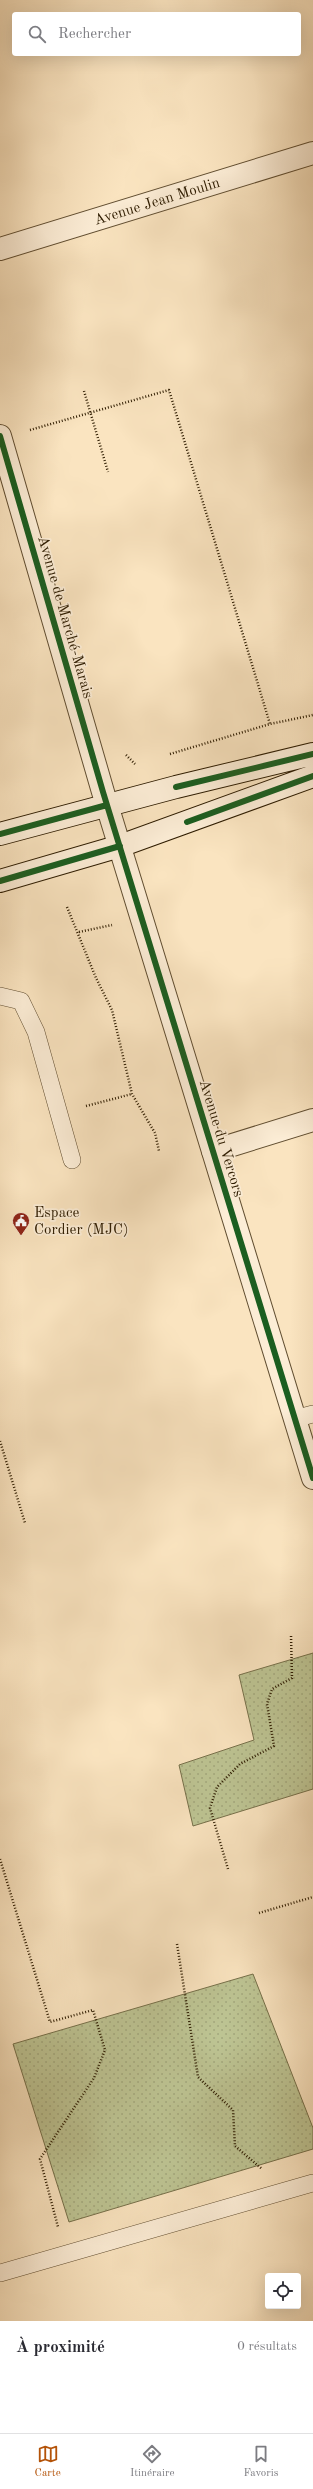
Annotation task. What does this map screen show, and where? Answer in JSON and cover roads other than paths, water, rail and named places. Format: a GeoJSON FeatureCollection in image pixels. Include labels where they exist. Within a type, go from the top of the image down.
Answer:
{"type":"FeatureCollection","features":[{"type":"Feature","properties":{"kind":"street","name":"Avenue Jean Moulin"},"geometry":{"type":"LineString","coordinates":[[0,250],[313,153]]}},
{"type":"Feature","properties":{"kind":"street","name":"Avenue de Marché-Marais"},"geometry":{"type":"LineString","coordinates":[[0,437],[107,805]]}},
{"type":"Feature","properties":{"kind":"street"},"geometry":{"type":"LineString","coordinates":[[0,834],[107,805],[313,754]]}},
{"type":"Feature","properties":{"kind":"street"},"geometry":{"type":"LineString","coordinates":[[0,881],[120,846],[313,776]]}},
{"type":"Feature","properties":{"kind":"street","name":"Avenue du Vercors"},"geometry":{"type":"LineString","coordinates":[[107,805],[213,1152],[303,1416],[313,1478]]}},
{"type":"Feature","properties":{"kind":"street"},"geometry":{"type":"LineString","coordinates":[[213,1152],[313,1120]]}},
{"type":"Feature","properties":{"kind":"lane"},"geometry":{"type":"LineString","coordinates":[[0,996],[21,1001],[36,1032],[72,1160]]}},
{"type":"Feature","properties":{"kind":"lane"},"geometry":{"type":"LineString","coordinates":[[0,2273],[313,2183]]}},
{"type":"Feature","properties":{"kind":"place","name":"Espace Cordier (MJC)"},"geometry":{"type":"Point","coordinates":[21,1236]}}]}
